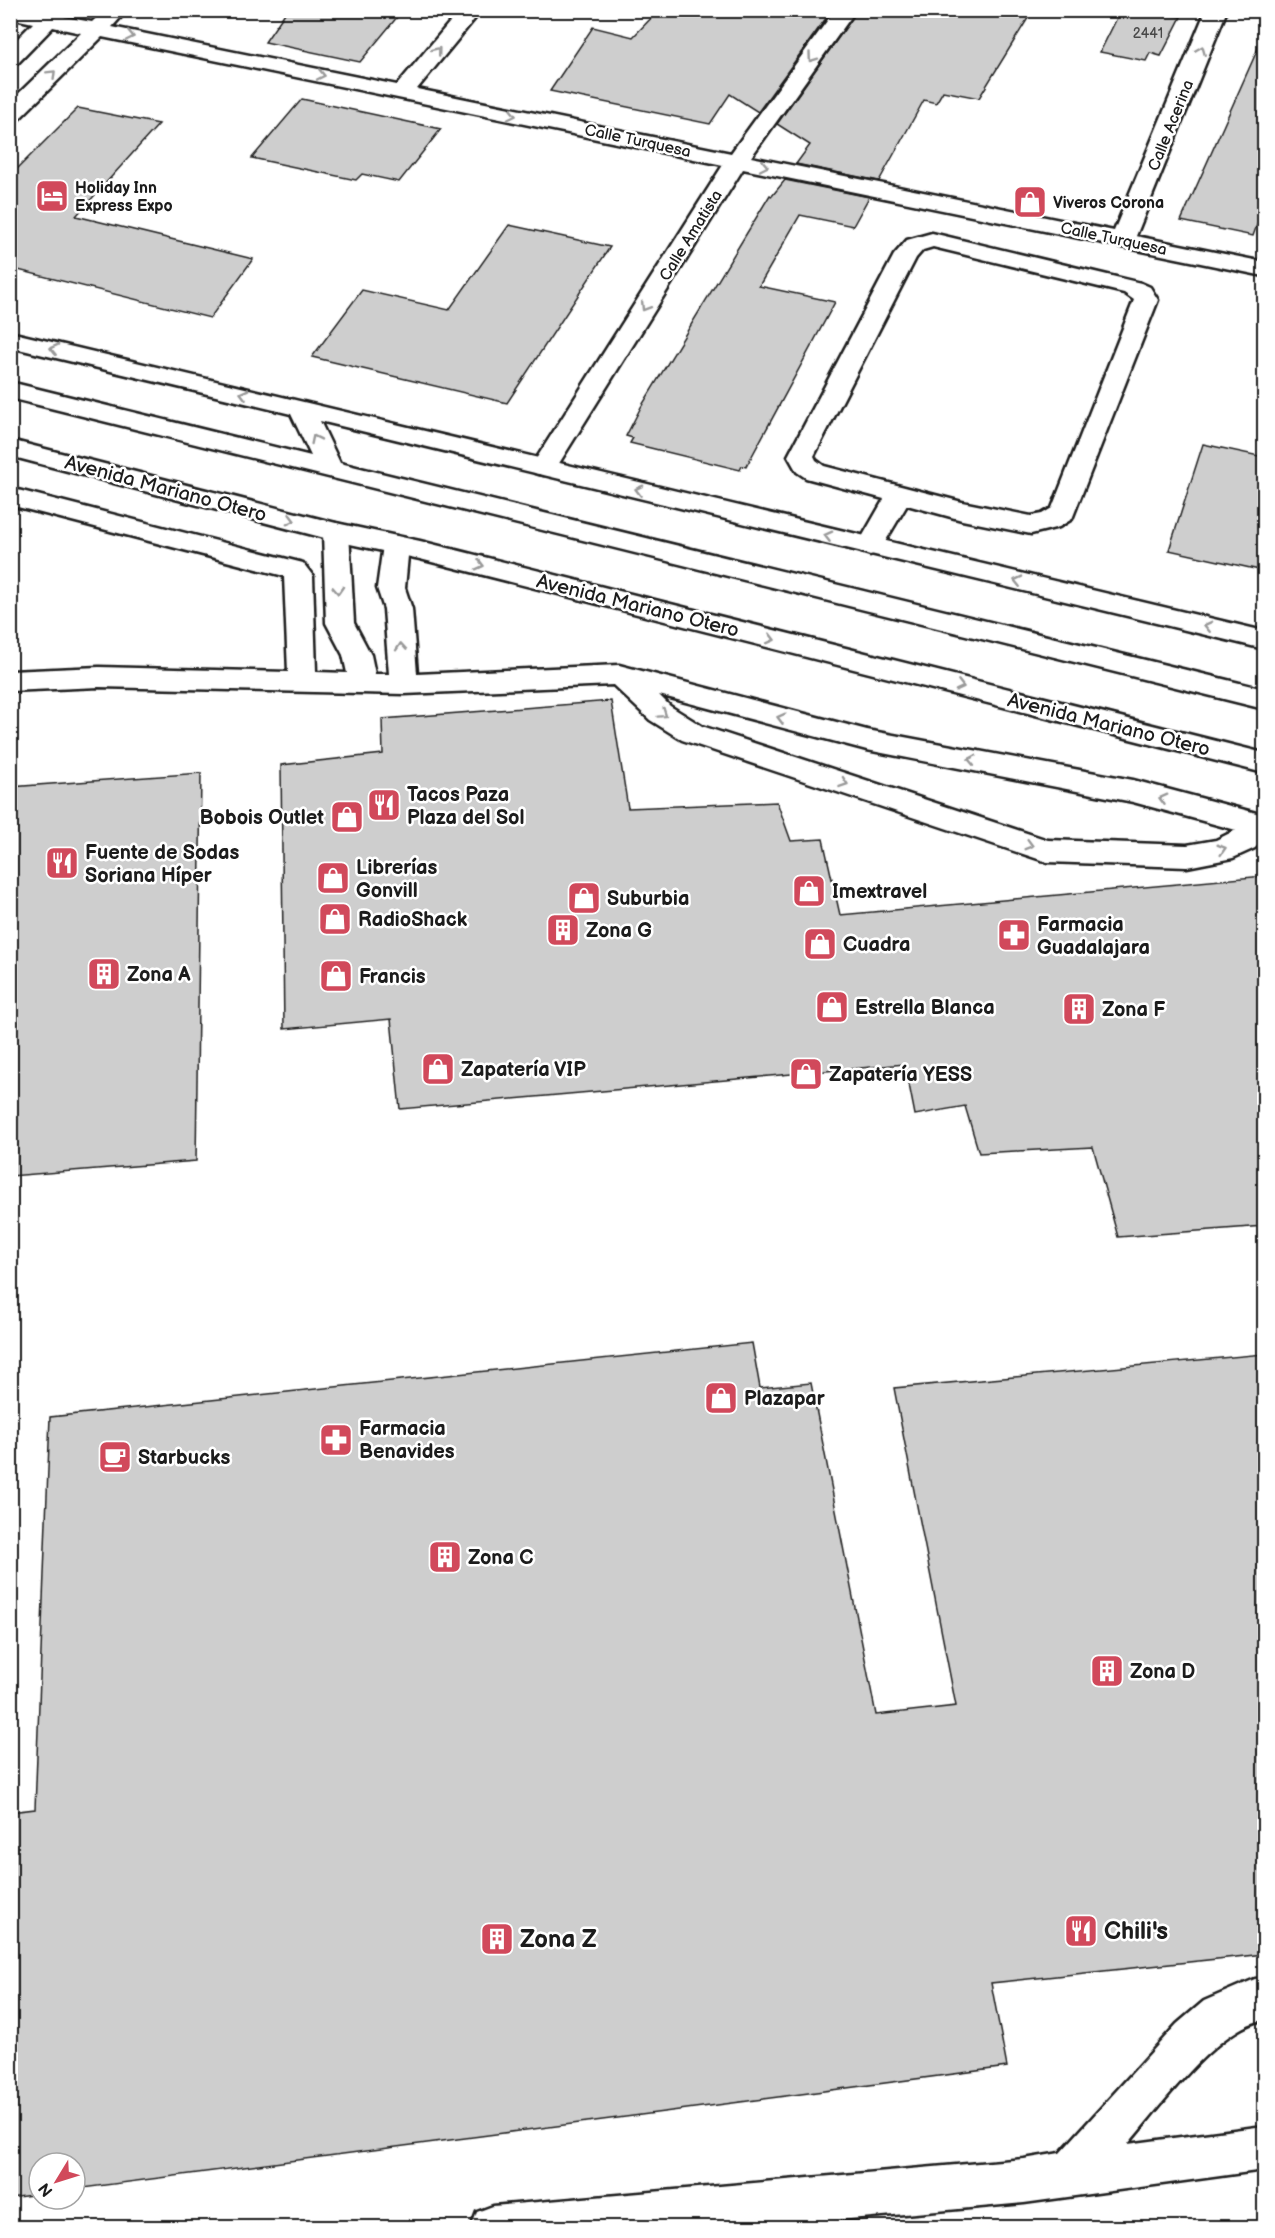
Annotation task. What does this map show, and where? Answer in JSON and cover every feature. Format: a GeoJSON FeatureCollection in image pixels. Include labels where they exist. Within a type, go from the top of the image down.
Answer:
{"type":"FeatureCollection","features":[{"type":"Feature","properties":{"kind":"main road"},"geometry":{"type":"LineString","coordinates":[[10,115],[116,10]]}},
{"type":"Feature","properties":{"kind":"main road"},"geometry":{"type":"LineString","coordinates":[[403,92],[472,10]]}},
{"type":"Feature","properties":{"kind":"main road","name":"Calle Amatista"},"geometry":{"type":"LineString","coordinates":[[544,467],[737,161],[846,10]]}},
{"type":"Feature","properties":{"kind":"main road","name":"Calle Acerina"},"geometry":{"type":"LineString","coordinates":[[1122,240],[1217,10]]}},
{"type":"Feature","properties":{"kind":"main road","name":"Calle Turquesa"},"geometry":{"type":"LineString","coordinates":[[10,12],[55,15],[97,29],[1264,269]]}},
{"type":"Feature","properties":{"kind":"main road"},"geometry":{"type":"LineString","coordinates":[[10,58],[55,15]]}},
{"type":"Feature","properties":{"kind":"main road"},"geometry":{"type":"LineString","coordinates":[[932,240],[1141,292],[1146,300],[1063,513],[1050,521],[1031,525],[899,495],[815,472],[807,468],[801,456],[906,255],[915,245],[932,240]]}},
{"type":"Feature","properties":{"kind":"main road"},"geometry":{"type":"LineString","coordinates":[[10,339],[1264,640]]}},
{"type":"Feature","properties":{"kind":"main road"},"geometry":{"type":"LineString","coordinates":[[10,390],[1264,699]]}},
{"type":"Feature","properties":{"kind":"main road"},"geometry":{"type":"LineString","coordinates":[[301,408],[330,469]]}},
{"type":"Feature","properties":{"kind":"main road","name":"Avenida Mariano Otero"},"geometry":{"type":"LineString","coordinates":[[10,448],[336,532],[408,547],[1264,763]]}},
{"type":"Feature","properties":{"kind":"main road"},"geometry":{"type":"LineString","coordinates":[[870,546],[899,495]]}},
{"type":"Feature","properties":{"kind":"main road"},"geometry":{"type":"LineString","coordinates":[[10,496],[293,569],[299,576],[315,681]]}},
{"type":"Feature","properties":{"kind":"main road"},"geometry":{"type":"LineString","coordinates":[[315,681],[340,623],[336,532]]}},
{"type":"Feature","properties":{"kind":"main road"},"geometry":{"type":"LineString","coordinates":[[404,684],[398,609],[411,592],[408,547]]}},
{"type":"Feature","properties":{"kind":"main road"},"geometry":{"type":"LineString","coordinates":[[340,623],[357,655],[363,683]]}},
{"type":"Feature","properties":{"kind":"main road"},"geometry":{"type":"LineString","coordinates":[[10,681],[99,676],[206,681],[404,684],[619,675],[867,740],[1133,791],[1262,826]]}},
{"type":"Feature","properties":{"kind":"main road"},"geometry":{"type":"LineString","coordinates":[[619,675],[660,713],[692,733],[1047,851],[1187,856],[1222,850],[1244,840],[1262,826]]}},
{"type":"Feature","properties":{"kind":"main road"},"geometry":{"type":"LineString","coordinates":[[1072,2173],[1192,2039],[1219,2016],[1255,2000],[1264,1999]]}},
{"type":"Feature","properties":{"kind":"main road"},"geometry":{"type":"LineString","coordinates":[[493,2228],[1024,2181],[1264,2148]]}},
{"type":"Feature","properties":{"kind":"building"},"geometry":{"type":"Polygon","coordinates":[[[287,10],[403,10],[360,62],[265,42],[287,10]]]}},
{"type":"Feature","properties":{"kind":"building"},"geometry":{"type":"Polygon","coordinates":[[[659,10],[832,10],[758,112],[730,94],[710,124],[550,91],[593,27],[633,37],[659,10]]]}},
{"type":"Feature","properties":{"kind":"building"},"geometry":{"type":"Polygon","coordinates":[[[858,10],[1033,10],[979,98],[943,91],[936,103],[924,100],[879,181],[796,164],[810,145],[777,124],[858,10]]]}},
{"type":"Feature","properties":{"kind":"building"},"geometry":{"type":"Polygon","coordinates":[[[1121,10],[1144,10],[1181,17],[1161,56],[1150,53],[1146,61],[1100,52],[1121,10]]]}},
{"type":"Feature","properties":{"kind":"building"},"geometry":{"type":"Polygon","coordinates":[[[1264,35],[1264,206],[1253,236],[1181,221],[1264,35]]]}},
{"type":"Feature","properties":{"kind":"building"},"geometry":{"type":"Polygon","coordinates":[[[302,99],[441,129],[399,182],[362,174],[356,180],[252,158],[302,99]]]}},
{"type":"Feature","properties":{"kind":"building","name":"Holiday Inn Express Expo"},"geometry":{"type":"Polygon","coordinates":[[[78,108],[159,124],[76,216],[253,259],[210,318],[10,268],[10,176],[78,108]]]}},
{"type":"Feature","properties":{"kind":"building"},"geometry":{"type":"Polygon","coordinates":[[[785,180],[869,197],[853,226],[800,215],[759,286],[835,302],[746,467],[742,466],[740,470],[630,443],[633,438],[626,436],[641,407],[770,195],[772,196],[785,180]]]}},
{"type":"Feature","properties":{"kind":"building"},"geometry":{"type":"Polygon","coordinates":[[[509,225],[610,247],[507,403],[312,357],[362,290],[449,310],[509,225]]]}},
{"type":"Feature","properties":{"kind":"building"},"geometry":{"type":"Polygon","coordinates":[[[1203,444],[1264,457],[1264,571],[1169,550],[1203,444]]]}},
{"type":"Feature","properties":{"kind":"building","name":"Zona G"},"geometry":{"type":"Polygon","coordinates":[[[611,701],[628,808],[777,802],[791,841],[823,839],[840,915],[1264,876],[1264,1226],[1118,1237],[1093,1147],[979,1153],[965,1106],[915,1115],[905,1064],[400,1109],[391,1019],[284,1029],[281,765],[383,754],[382,719],[611,701]]]}},
{"type":"Feature","properties":{"kind":"building","name":"Zona A"},"geometry":{"type":"Polygon","coordinates":[[[201,773],[196,1161],[10,1176],[10,787],[201,773]]]}},
{"type":"Feature","properties":{"kind":"building"},"geometry":{"type":"Polygon","coordinates":[[[752,1343],[760,1388],[811,1383],[876,1715],[956,1706],[894,1388],[1264,1354],[1264,1954],[991,1983],[1007,2067],[87,2187],[87,2151],[27,2151],[27,2196],[10,2198],[10,1812],[35,1809],[50,1417],[752,1343]]]}},
{"type":"Feature","properties":{"kind":"place","name":"Holiday Inn Express Expo"},"geometry":{"type":"Point","coordinates":[52,196]}},
{"type":"Feature","properties":{"kind":"place","name":"Viveros Corona"},"geometry":{"type":"Point","coordinates":[1030,202]}},
{"type":"Feature","properties":{"kind":"place","name":"Tacos Paza Plaza del Sol"},"geometry":{"type":"Point","coordinates":[384,805]}},
{"type":"Feature","properties":{"kind":"place","name":"Bobois Outlet"},"geometry":{"type":"Point","coordinates":[347,817]}},
{"type":"Feature","properties":{"kind":"place","name":"Fuente de Sodas Soriana Híper"},"geometry":{"type":"Point","coordinates":[62,863]}},
{"type":"Feature","properties":{"kind":"place","name":"Librerías Gonvill"},"geometry":{"type":"Point","coordinates":[333,878]}},
{"type":"Feature","properties":{"kind":"place","name":"Imextravel"},"geometry":{"type":"Point","coordinates":[809,891]}},
{"type":"Feature","properties":{"kind":"place","name":"Suburbia"},"geometry":{"type":"Point","coordinates":[584,898]}},
{"type":"Feature","properties":{"kind":"place","name":"RadioShack"},"geometry":{"type":"Point","coordinates":[335,919]}},
{"type":"Feature","properties":{"kind":"place","name":"Zona G"},"geometry":{"type":"Point","coordinates":[563,930]}},
{"type":"Feature","properties":{"kind":"place","name":"Farmacia Guadalajara"},"geometry":{"type":"Point","coordinates":[1014,935]}},
{"type":"Feature","properties":{"kind":"place","name":"Cuadra"},"geometry":{"type":"Point","coordinates":[820,944]}},
{"type":"Feature","properties":{"kind":"place","name":"Zona A"},"geometry":{"type":"Point","coordinates":[104,974]}},
{"type":"Feature","properties":{"kind":"place","name":"Francis"},"geometry":{"type":"Point","coordinates":[336,976]}},
{"type":"Feature","properties":{"kind":"place","name":"Estrella Blanca"},"geometry":{"type":"Point","coordinates":[832,1007]}},
{"type":"Feature","properties":{"kind":"place","name":"Zona F"},"geometry":{"type":"Point","coordinates":[1079,1009]}},
{"type":"Feature","properties":{"kind":"place","name":"Zapatería VIP"},"geometry":{"type":"Point","coordinates":[438,1069]}},
{"type":"Feature","properties":{"kind":"place","name":"Zapatería YESS"},"geometry":{"type":"Point","coordinates":[806,1074]}},
{"type":"Feature","properties":{"kind":"place","name":"Plazapar"},"geometry":{"type":"Point","coordinates":[721,1398]}},
{"type":"Feature","properties":{"kind":"place","name":"Farmacia Benavides"},"geometry":{"type":"Point","coordinates":[336,1440]}},
{"type":"Feature","properties":{"kind":"place","name":"Starbucks"},"geometry":{"type":"Point","coordinates":[115,1457]}},
{"type":"Feature","properties":{"kind":"place","name":"Zona C"},"geometry":{"type":"Point","coordinates":[445,1557]}},
{"type":"Feature","properties":{"kind":"place","name":"Zona D"},"geometry":{"type":"Point","coordinates":[1107,1671]}},
{"type":"Feature","properties":{"kind":"place","name":"Chili's"},"geometry":{"type":"Point","coordinates":[1081,1931]}},
{"type":"Feature","properties":{"kind":"place","name":"Zona Z"},"geometry":{"type":"Point","coordinates":[497,1939]}}]}
